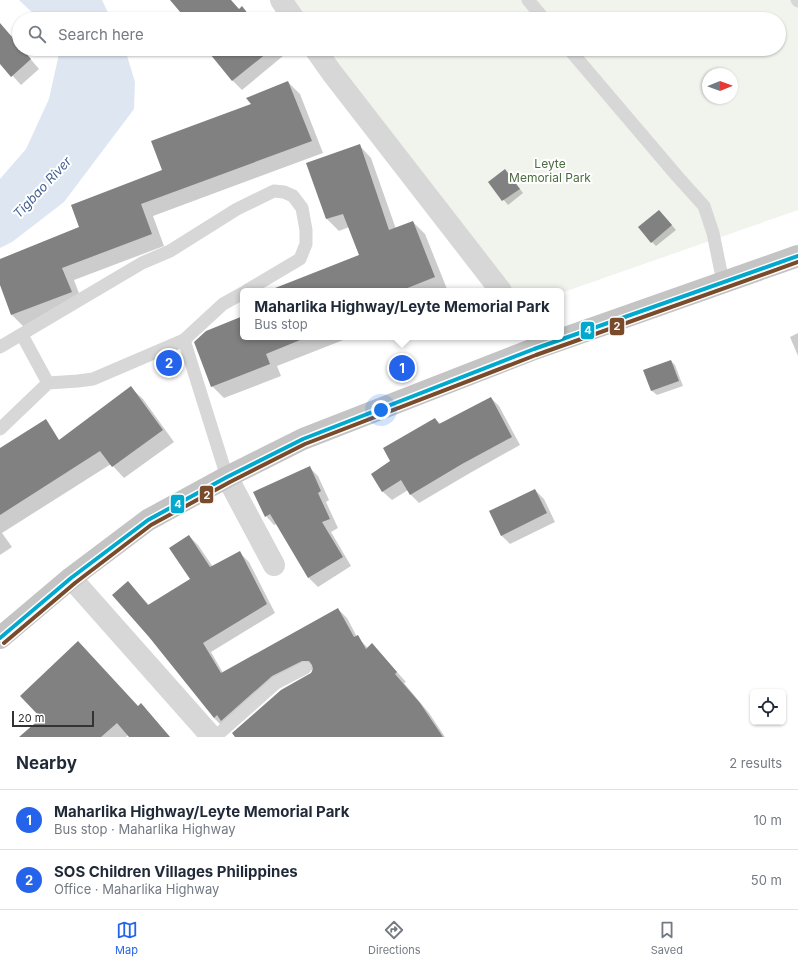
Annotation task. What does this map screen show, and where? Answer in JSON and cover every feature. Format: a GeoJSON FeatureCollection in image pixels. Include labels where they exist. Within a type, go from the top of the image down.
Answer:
{"type":"FeatureCollection","features":[{"type":"Feature","properties":{"kind":"highway"},"geometry":{"type":"LineString","coordinates":[[564,333],[723,282],[798,256]]}},
{"type":"Feature","properties":{"kind":"highway"},"geometry":{"type":"LineString","coordinates":[[0,638],[71,578],[148,520],[227,477],[303,439],[531,343]]}},
{"type":"Feature","properties":{"kind":"street"},"geometry":{"type":"LineString","coordinates":[[281,0],[289,12]]}},
{"type":"Feature","properties":{"kind":"street"},"geometry":{"type":"LineString","coordinates":[[320,56],[499,288]]}},
{"type":"Feature","properties":{"kind":"street"},"geometry":{"type":"LineString","coordinates":[[227,477],[274,565]]}},
{"type":"Feature","properties":{"kind":"street"},"geometry":{"type":"LineString","coordinates":[[71,578],[214,737]]}},
{"type":"Feature","properties":{"kind":"lane"},"geometry":{"type":"LineString","coordinates":[[528,0],[538,12]]}},
{"type":"Feature","properties":{"kind":"lane"},"geometry":{"type":"LineString","coordinates":[[575,56],[704,206],[713,233],[723,282]]}},
{"type":"Feature","properties":{"kind":"lane"},"geometry":{"type":"LineString","coordinates":[[0,347],[142,263],[170,251],[237,209],[274,191],[284,192],[293,196],[302,208],[306,230],[306,244],[300,259],[251,288]]}},
{"type":"Feature","properties":{"kind":"lane"},"geometry":{"type":"LineString","coordinates":[[0,429],[48,383],[93,379],[184,340],[223,304],[240,295]]}},
{"type":"Feature","properties":{"kind":"lane"},"geometry":{"type":"LineString","coordinates":[[22,335],[48,383]]}},
{"type":"Feature","properties":{"kind":"lane"},"geometry":{"type":"LineString","coordinates":[[184,340],[227,477]]}},
{"type":"Feature","properties":{"kind":"lane"},"geometry":{"type":"LineString","coordinates":[[214,737],[276,683],[306,668]]}},
{"type":"Feature","properties":{"kind":"green space","name":"Leyte Memorial Park"},"geometry":{"type":"Polygon","coordinates":[[[276,0],[798,0],[798,210],[564,292],[564,288],[486,288],[316,56],[786,56],[786,12],[284,12],[276,0]]]}},
{"type":"Feature","properties":{"kind":"water"},"geometry":{"type":"Polygon","coordinates":[[[19,0],[102,0],[108,12],[32,12],[19,0]]]}},
{"type":"Feature","properties":{"kind":"water","name":"Tigbao River"},"geometry":{"type":"Polygon","coordinates":[[[58,56],[127,56],[135,82],[134,109],[64,202],[12,242],[0,248],[0,179],[26,149],[49,99],[58,56]]]}},
{"type":"Feature","properties":{"kind":"building"},"geometry":{"type":"Polygon","coordinates":[[[170,0],[231,0],[239,9],[242,6],[247,12],[180,12],[170,0]]]}},
{"type":"Feature","properties":{"kind":"building"},"geometry":{"type":"Polygon","coordinates":[[[0,23],[12,37],[12,56],[28,56],[31,59],[11,77],[0,64],[0,23]]]}},
{"type":"Feature","properties":{"kind":"building"},"geometry":{"type":"Polygon","coordinates":[[[212,56],[263,56],[232,81],[212,56]]]}},
{"type":"Feature","properties":{"kind":"building"},"geometry":{"type":"Polygon","coordinates":[[[288,81],[312,141],[141,204],[152,234],[62,268],[72,292],[11,315],[0,285],[0,259],[79,227],[71,205],[162,170],[151,141],[251,104],[246,98],[288,81]]]}},
{"type":"Feature","properties":{"kind":"building"},"geometry":{"type":"Polygon","coordinates":[[[360,144],[389,230],[413,221],[435,277],[408,288],[275,288],[359,255],[343,214],[326,219],[306,163],[360,144]]]}},
{"type":"Feature","properties":{"kind":"building"},"geometry":{"type":"Polygon","coordinates":[[[505,169],[520,189],[502,201],[488,182],[505,169]]]}},
{"type":"Feature","properties":{"kind":"building"},"geometry":{"type":"Polygon","coordinates":[[[659,210],[672,225],[651,243],[638,227],[659,210]]]}},
{"type":"Feature","properties":{"kind":"building"},"geometry":{"type":"Polygon","coordinates":[[[240,317],[240,340],[300,340],[266,354],[270,364],[211,387],[194,342],[206,331],[240,317]]]}},
{"type":"Feature","properties":{"kind":"building"},"geometry":{"type":"Polygon","coordinates":[[[671,360],[679,381],[651,391],[643,370],[671,360]]]}},
{"type":"Feature","properties":{"kind":"building"},"geometry":{"type":"Polygon","coordinates":[[[131,386],[163,430],[112,467],[100,451],[0,515],[0,448],[46,419],[59,440],[131,386]]]}},
{"type":"Feature","properties":{"kind":"building"},"geometry":{"type":"Polygon","coordinates":[[[491,397],[512,437],[462,464],[410,495],[401,480],[382,492],[371,474],[390,461],[383,448],[435,418],[439,424],[491,397]]]}},
{"type":"Feature","properties":{"kind":"building"},"geometry":{"type":"Polygon","coordinates":[[[310,466],[321,491],[318,493],[330,519],[322,522],[343,557],[308,578],[270,514],[265,517],[253,492],[310,466]]]}},
{"type":"Feature","properties":{"kind":"building"},"geometry":{"type":"Polygon","coordinates":[[[535,489],[547,513],[501,536],[489,511],[535,489]]]}},
{"type":"Feature","properties":{"kind":"building"},"geometry":{"type":"Polygon","coordinates":[[[189,535],[210,567],[240,551],[267,604],[203,643],[221,673],[338,608],[354,637],[358,635],[366,649],[372,643],[397,672],[395,674],[420,703],[443,737],[235,737],[232,733],[281,690],[311,673],[313,669],[309,661],[302,661],[272,676],[221,721],[217,715],[214,718],[149,637],[112,595],[128,581],[148,605],[190,579],[169,548],[189,535]]]}},
{"type":"Feature","properties":{"kind":"building"},"geometry":{"type":"Polygon","coordinates":[[[78,641],[138,706],[141,703],[170,737],[129,737],[117,723],[101,737],[19,737],[41,718],[20,696],[78,641]]]}},
{"type":"Feature","properties":{"kind":"transit line","name":"4"},"geometry":{"type":"LineString","coordinates":[[564,338],[798,256]]}},
{"type":"Feature","properties":{"kind":"transit line","name":"2"},"geometry":{"type":"LineString","coordinates":[[4,643],[75,583],[151,525],[230,482],[305,444],[536,355],[798,262]]}},
{"type":"Feature","properties":{"kind":"transit line","name":"4"},"geometry":{"type":"LineString","coordinates":[[0,638],[71,578],[148,520],[227,477],[303,439],[560,340]]}},
{"type":"Feature","properties":{"kind":"place","name":"SOS Children Villages Philippines"},"geometry":{"type":"Point","coordinates":[169,363]}},
{"type":"Feature","properties":{"kind":"place","name":"Maharlika Highway/Leyte Memorial Park"},"geometry":{"type":"Point","coordinates":[402,368]}}]}
